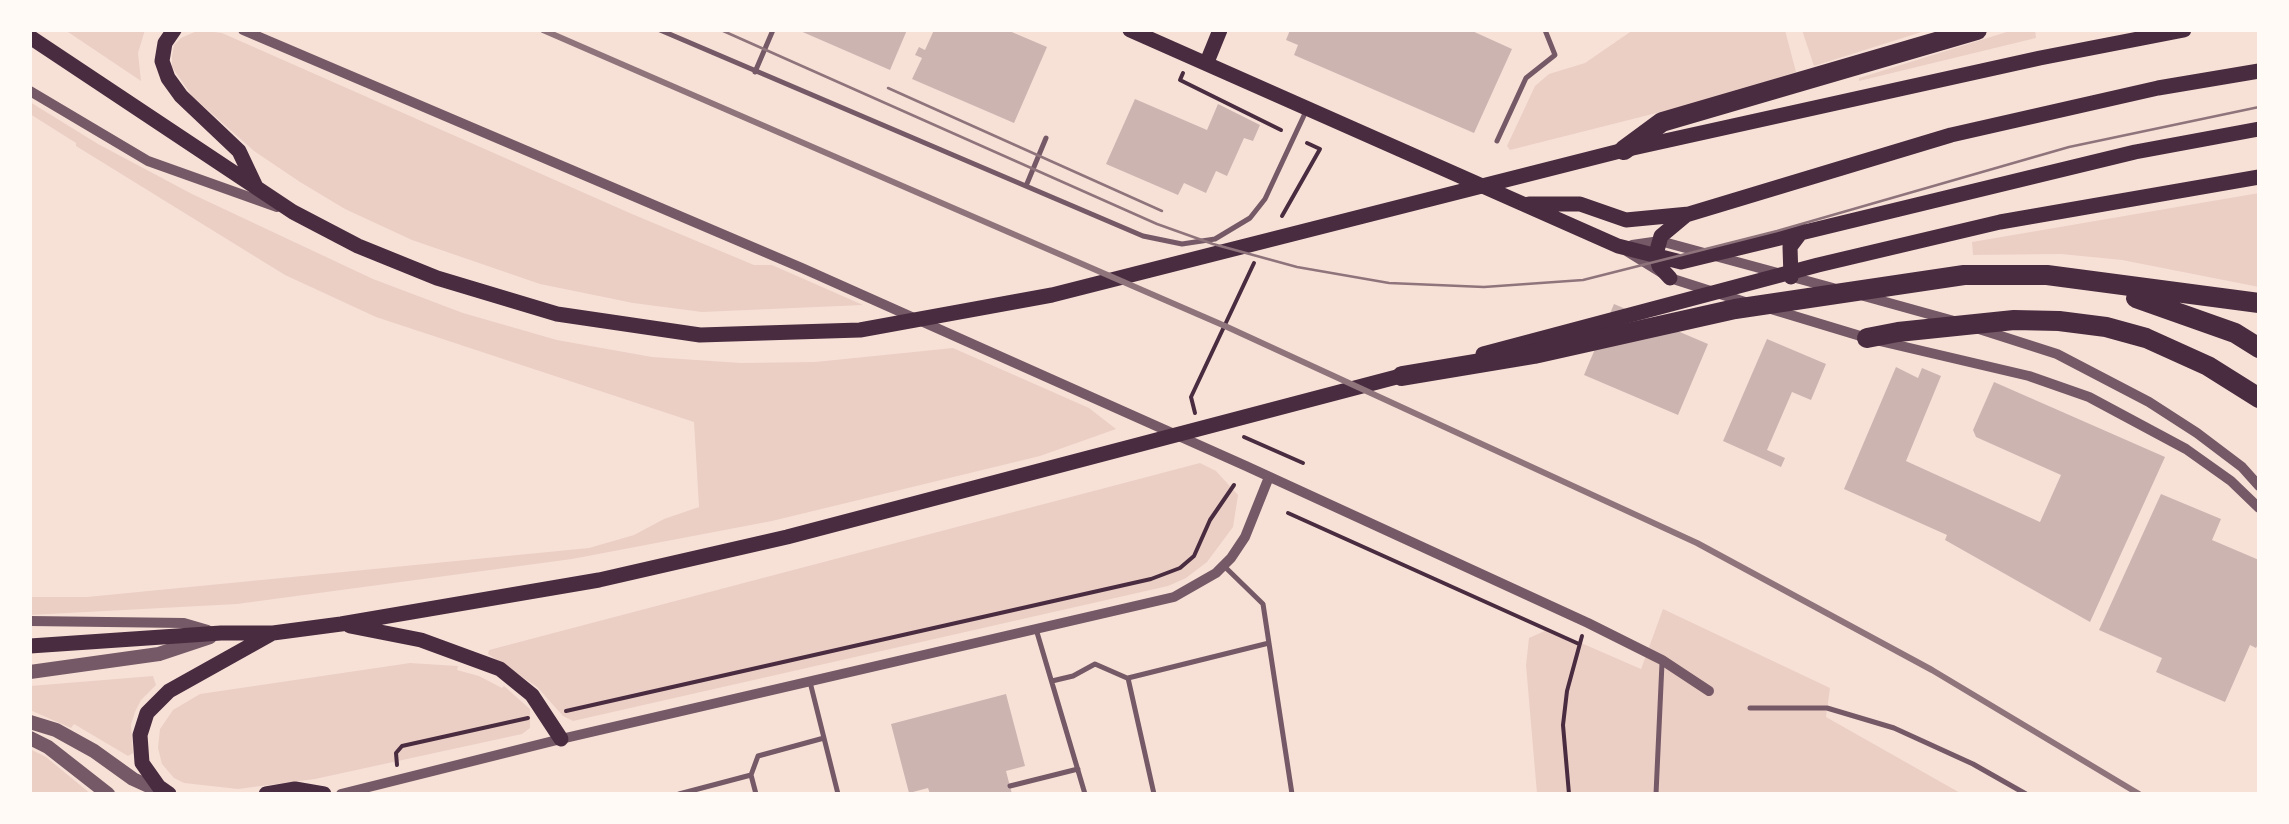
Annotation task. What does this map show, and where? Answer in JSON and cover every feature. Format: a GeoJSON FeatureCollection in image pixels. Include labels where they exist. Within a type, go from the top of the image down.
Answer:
{"type":"FeatureCollection","features":[{"type":"Feature","properties":{"kind":"highway"},"geometry":{"type":"LineString","coordinates":[[1624,150],[1662,122],[1977,30]]}},
{"type":"Feature","properties":{"kind":"highway"},"geometry":{"type":"LineString","coordinates":[[1402,376],[1534,354],[1734,309],[1964,275],[2047,275],[2259,303]]}},
{"type":"Feature","properties":{"kind":"highway"},"geometry":{"type":"LineString","coordinates":[[2047,275],[2159,303],[2235,333],[2259,348]]}},
{"type":"Feature","properties":{"kind":"highway"},"geometry":{"type":"LineString","coordinates":[[1867,338],[2014,320],[2106,327],[2146,338],[2208,366],[2259,398]]}},
{"type":"Feature","properties":{"kind":"main road"},"geometry":{"type":"LineString","coordinates":[[174,30],[162,61],[168,78],[181,96],[240,152],[256,187]]}},
{"type":"Feature","properties":{"kind":"main road"},"geometry":{"type":"LineString","coordinates":[[1130,30],[1618,246],[1658,249],[1681,262],[2135,152],[2259,129]]}},
{"type":"Feature","properties":{"kind":"main road"},"geometry":{"type":"LineString","coordinates":[[1206,62],[1220,30]]}},
{"type":"Feature","properties":{"kind":"main road"},"geometry":{"type":"LineString","coordinates":[[30,38],[293,212],[358,246],[437,278],[556,314],[700,335],[860,330],[1052,295],[1624,150],[2184,30]]}},
{"type":"Feature","properties":{"kind":"main road"},"geometry":{"type":"LineString","coordinates":[[1525,204],[1580,204],[1626,220],[1688,214],[1952,136],[2158,88],[2259,71]]}},
{"type":"Feature","properties":{"kind":"main road"},"geometry":{"type":"LineString","coordinates":[[30,646],[274,633],[599,580],[786,537],[1818,264],[2000,222],[2259,178]]}},
{"type":"Feature","properties":{"kind":"main road"},"geometry":{"type":"LineString","coordinates":[[1670,278],[1659,266],[1658,249],[1673,224],[1688,214]]}},
{"type":"Feature","properties":{"kind":"main road"},"geometry":{"type":"LineString","coordinates":[[1791,277],[1790,248],[1802,230]]}},
{"type":"Feature","properties":{"kind":"main road"},"geometry":{"type":"LineString","coordinates":[[341,624],[422,640],[500,669],[532,695],[561,739]]}},
{"type":"Feature","properties":{"kind":"main road"},"geometry":{"type":"LineString","coordinates":[[168,794],[142,763],[140,735],[148,713],[169,691],[274,633]]}},
{"type":"Feature","properties":{"kind":"main road"},"geometry":{"type":"LineString","coordinates":[[266,794],[295,789],[324,794]]}},
{"type":"Feature","properties":{"kind":"street"},"geometry":{"type":"LineString","coordinates":[[243,30],[802,268],[1269,477],[1588,624],[1662,660],[1709,691]]}},
{"type":"Feature","properties":{"kind":"street"},"geometry":{"type":"LineString","coordinates":[[30,90],[148,161],[293,212]]}},
{"type":"Feature","properties":{"kind":"street"},"geometry":{"type":"LineString","coordinates":[[1618,246],[1670,278],[1867,338],[2029,376],[2089,397],[2186,449],[2231,481],[2259,508]]}},
{"type":"Feature","properties":{"kind":"street"},"geometry":{"type":"LineString","coordinates":[[1714,256],[2057,354],[2197,432],[2242,467],[2259,486]]}},
{"type":"Feature","properties":{"kind":"street"},"geometry":{"type":"LineString","coordinates":[[341,794],[1174,597],[1224,566],[1245,537],[1269,477]]}},
{"type":"Feature","properties":{"kind":"street"},"geometry":{"type":"LineString","coordinates":[[30,621],[184,623],[221,633]]}},
{"type":"Feature","properties":{"kind":"street"},"geometry":{"type":"LineString","coordinates":[[30,672],[159,654],[221,633]]}},
{"type":"Feature","properties":{"kind":"street"},"geometry":{"type":"LineString","coordinates":[[30,722],[82,744],[133,779],[168,794]]}},
{"type":"Feature","properties":{"kind":"street"},"geometry":{"type":"LineString","coordinates":[[30,738],[48,747],[108,794]]}},
{"type":"Feature","properties":{"kind":"lane"},"geometry":{"type":"LineString","coordinates":[[660,30],[1144,236],[1182,244],[1214,239],[1250,218],[1265,199],[1308,106]]}},
{"type":"Feature","properties":{"kind":"lane"},"geometry":{"type":"LineString","coordinates":[[755,72],[774,30]]}},
{"type":"Feature","properties":{"kind":"lane"},"geometry":{"type":"LineString","coordinates":[[1497,142],[1526,78],[1555,55],[1546,30]]}},
{"type":"Feature","properties":{"kind":"lane"},"geometry":{"type":"LineString","coordinates":[[1026,186],[1046,138]]}},
{"type":"Feature","properties":{"kind":"lane"},"geometry":{"type":"LineString","coordinates":[[1224,566],[1264,604],[1292,794]]}},
{"type":"Feature","properties":{"kind":"lane"},"geometry":{"type":"LineString","coordinates":[[1036,629],[1084,794]]}},
{"type":"Feature","properties":{"kind":"lane"},"geometry":{"type":"LineString","coordinates":[[1052,681],[1096,664],[1128,678],[1270,643]]}},
{"type":"Feature","properties":{"kind":"lane"},"geometry":{"type":"LineString","coordinates":[[1656,794],[1662,660]]}},
{"type":"Feature","properties":{"kind":"lane"},"geometry":{"type":"LineString","coordinates":[[1128,678],[1154,794]]}},
{"type":"Feature","properties":{"kind":"lane"},"geometry":{"type":"LineString","coordinates":[[810,682],[838,794]]}},
{"type":"Feature","properties":{"kind":"lane"},"geometry":{"type":"LineString","coordinates":[[1750,708],[1826,708],[1877,723],[1972,764],[2026,794]]}},
{"type":"Feature","properties":{"kind":"lane"},"geometry":{"type":"LineString","coordinates":[[756,794],[750,775],[758,756],[824,738]]}},
{"type":"Feature","properties":{"kind":"lane"},"geometry":{"type":"LineString","coordinates":[[1010,786],[1078,769]]}},
{"type":"Feature","properties":{"kind":"lane"},"geometry":{"type":"LineString","coordinates":[[678,794],[750,775]]}},
{"type":"Feature","properties":{"kind":"path"},"geometry":{"type":"LineString","coordinates":[[1180,80],[1320,150],[1276,224]]}},
{"type":"Feature","properties":{"kind":"path"},"geometry":{"type":"LineString","coordinates":[[1210,420],[1193,412],[1191,398],[1255,262]]}},
{"type":"Feature","properties":{"kind":"path"},"geometry":{"type":"LineString","coordinates":[[1243,436],[1304,464]]}},
{"type":"Feature","properties":{"kind":"path"},"geometry":{"type":"LineString","coordinates":[[560,712],[1151,579],[1180,568],[1194,556],[1210,520],[1234,484]]}},
{"type":"Feature","properties":{"kind":"path"},"geometry":{"type":"LineString","coordinates":[[1288,513],[1579,644]]}},
{"type":"Feature","properties":{"kind":"path"},"geometry":{"type":"LineString","coordinates":[[1569,794],[1563,725],[1567,691],[1588,624]]}},
{"type":"Feature","properties":{"kind":"path"},"geometry":{"type":"LineString","coordinates":[[396,761],[402,746],[533,717]]}},
{"type":"Feature","properties":{"kind":"shaded area"},"geometry":{"type":"Polygon","coordinates":[[[65,30],[145,30],[138,53],[141,81],[65,30]]]}},
{"type":"Feature","properties":{"kind":"shaded area"},"geometry":{"type":"Polygon","coordinates":[[[199,30],[222,33],[632,214],[754,265],[772,265],[863,305],[702,312],[633,303],[540,284],[412,240],[345,209],[300,182],[254,151],[192,96],[172,67],[172,56],[174,45],[181,38],[199,30]]]}},
{"type":"Feature","properties":{"kind":"shaded area"},"geometry":{"type":"Polygon","coordinates":[[[1633,30],[1785,30],[1796,72],[1704,101],[1510,150],[1507,146],[1535,86],[1549,74],[1585,63],[1633,30]]]}},
{"type":"Feature","properties":{"kind":"shaded area"},"geometry":{"type":"Polygon","coordinates":[[[1802,30],[1928,30],[1814,66],[1802,30]]]}},
{"type":"Feature","properties":{"kind":"shaded area"},"geometry":{"type":"Polygon","coordinates":[[[2013,30],[2035,30],[2036,38],[1859,81],[1859,78],[2013,30]]]}},
{"type":"Feature","properties":{"kind":"shaded area"},"geometry":{"type":"Polygon","coordinates":[[[30,102],[192,194],[373,279],[463,313],[557,340],[652,357],[741,363],[815,362],[953,348],[1089,408],[1116,429],[1040,456],[772,521],[572,559],[237,604],[30,615],[30,597],[87,597],[589,548],[634,535],[699,507],[694,422],[376,317],[285,275],[76,146],[30,114],[30,102]]]}},
{"type":"Feature","properties":{"kind":"shaded area"},"geometry":{"type":"Polygon","coordinates":[[[2259,193],[2259,287],[2122,260],[2061,254],[1973,255],[1972,242],[2259,193]]]}},
{"type":"Feature","properties":{"kind":"shaded area"},"geometry":{"type":"Polygon","coordinates":[[[1200,463],[1216,471],[1238,495],[1233,527],[1207,562],[1168,586],[573,721],[563,716],[537,687],[488,654],[489,650],[1200,463]]]}},
{"type":"Feature","properties":{"kind":"shaded area"},"geometry":{"type":"Polygon","coordinates":[[[1663,609],[1830,688],[1826,717],[1962,794],[1537,794],[1526,665],[1529,638],[1549,629],[1641,669],[1663,609]]]}},
{"type":"Feature","properties":{"kind":"shaded area"},"geometry":{"type":"Polygon","coordinates":[[[410,663],[458,666],[457,670],[504,686],[530,709],[530,728],[522,734],[315,779],[238,789],[184,783],[162,764],[158,748],[160,729],[173,710],[200,694],[410,663]]]}},
{"type":"Feature","properties":{"kind":"shaded area"},"geometry":{"type":"Polygon","coordinates":[[[153,676],[156,685],[135,712],[131,725],[133,753],[128,756],[74,724],[71,728],[30,710],[30,686],[153,676]]]}},
{"type":"Feature","properties":{"kind":"shaded area"},"geometry":{"type":"Polygon","coordinates":[[[30,749],[46,757],[91,794],[30,794],[30,749]]]}},
{"type":"Feature","properties":{"kind":"building"},"geometry":{"type":"Polygon","coordinates":[[[798,30],[907,30],[890,70],[798,30]]]}},
{"type":"Feature","properties":{"kind":"building"},"geometry":{"type":"Polygon","coordinates":[[[934,30],[1007,30],[1047,47],[1014,123],[912,79],[922,58],[915,55],[919,47],[925,50],[934,30]]]}},
{"type":"Feature","properties":{"kind":"building"},"geometry":{"type":"Polygon","coordinates":[[[1290,30],[1470,30],[1512,49],[1474,133],[1294,55],[1298,45],[1286,40],[1290,30]]]}},
{"type":"Feature","properties":{"kind":"building"},"geometry":{"type":"Polygon","coordinates":[[[1135,99],[1207,130],[1218,104],[1260,125],[1253,141],[1244,138],[1227,176],[1216,171],[1206,193],[1184,183],[1178,195],[1106,164],[1135,99]]]}},
{"type":"Feature","properties":{"kind":"building"},"geometry":{"type":"Polygon","coordinates":[[[1614,304],[1708,344],[1678,415],[1584,375],[1614,304]]]}},
{"type":"Feature","properties":{"kind":"building"},"geometry":{"type":"Polygon","coordinates":[[[1767,339],[1826,364],[1811,400],[1792,392],[1767,450],[1785,458],[1781,467],[1723,441],[1767,339]]]}},
{"type":"Feature","properties":{"kind":"building"},"geometry":{"type":"Polygon","coordinates":[[[1896,367],[1918,378],[1922,368],[1941,376],[1906,461],[2040,522],[2061,475],[1976,437],[1973,430],[1994,382],[2165,457],[2090,622],[1945,540],[1947,535],[1844,489],[1896,367]]]}},
{"type":"Feature","properties":{"kind":"building"},"geometry":{"type":"Polygon","coordinates":[[[2161,494],[2221,519],[2212,540],[2259,560],[2259,642],[2256,648],[2250,645],[2225,702],[2156,672],[2162,658],[2099,630],[2161,494]]]}},
{"type":"Feature","properties":{"kind":"building"},"geometry":{"type":"Polygon","coordinates":[[[1006,694],[1025,766],[1006,771],[1012,794],[930,794],[928,788],[909,793],[891,724],[1006,694]]]}},
{"type":"Feature","properties":{"kind":"tram line"},"geometry":{"type":"LineString","coordinates":[[721,30],[1157,224],[1297,267],[1389,283],[1484,287],[1583,280],[1777,231],[2069,147],[2259,107]]}},
{"type":"Feature","properties":{"kind":"tram line"},"geometry":{"type":"LineString","coordinates":[[888,88],[1162,211]]}},
{"type":"Feature","properties":{"kind":"railway"},"geometry":{"type":"LineString","coordinates":[[543,30],[1225,326],[1697,543],[1932,670],[2139,794]]}}]}
